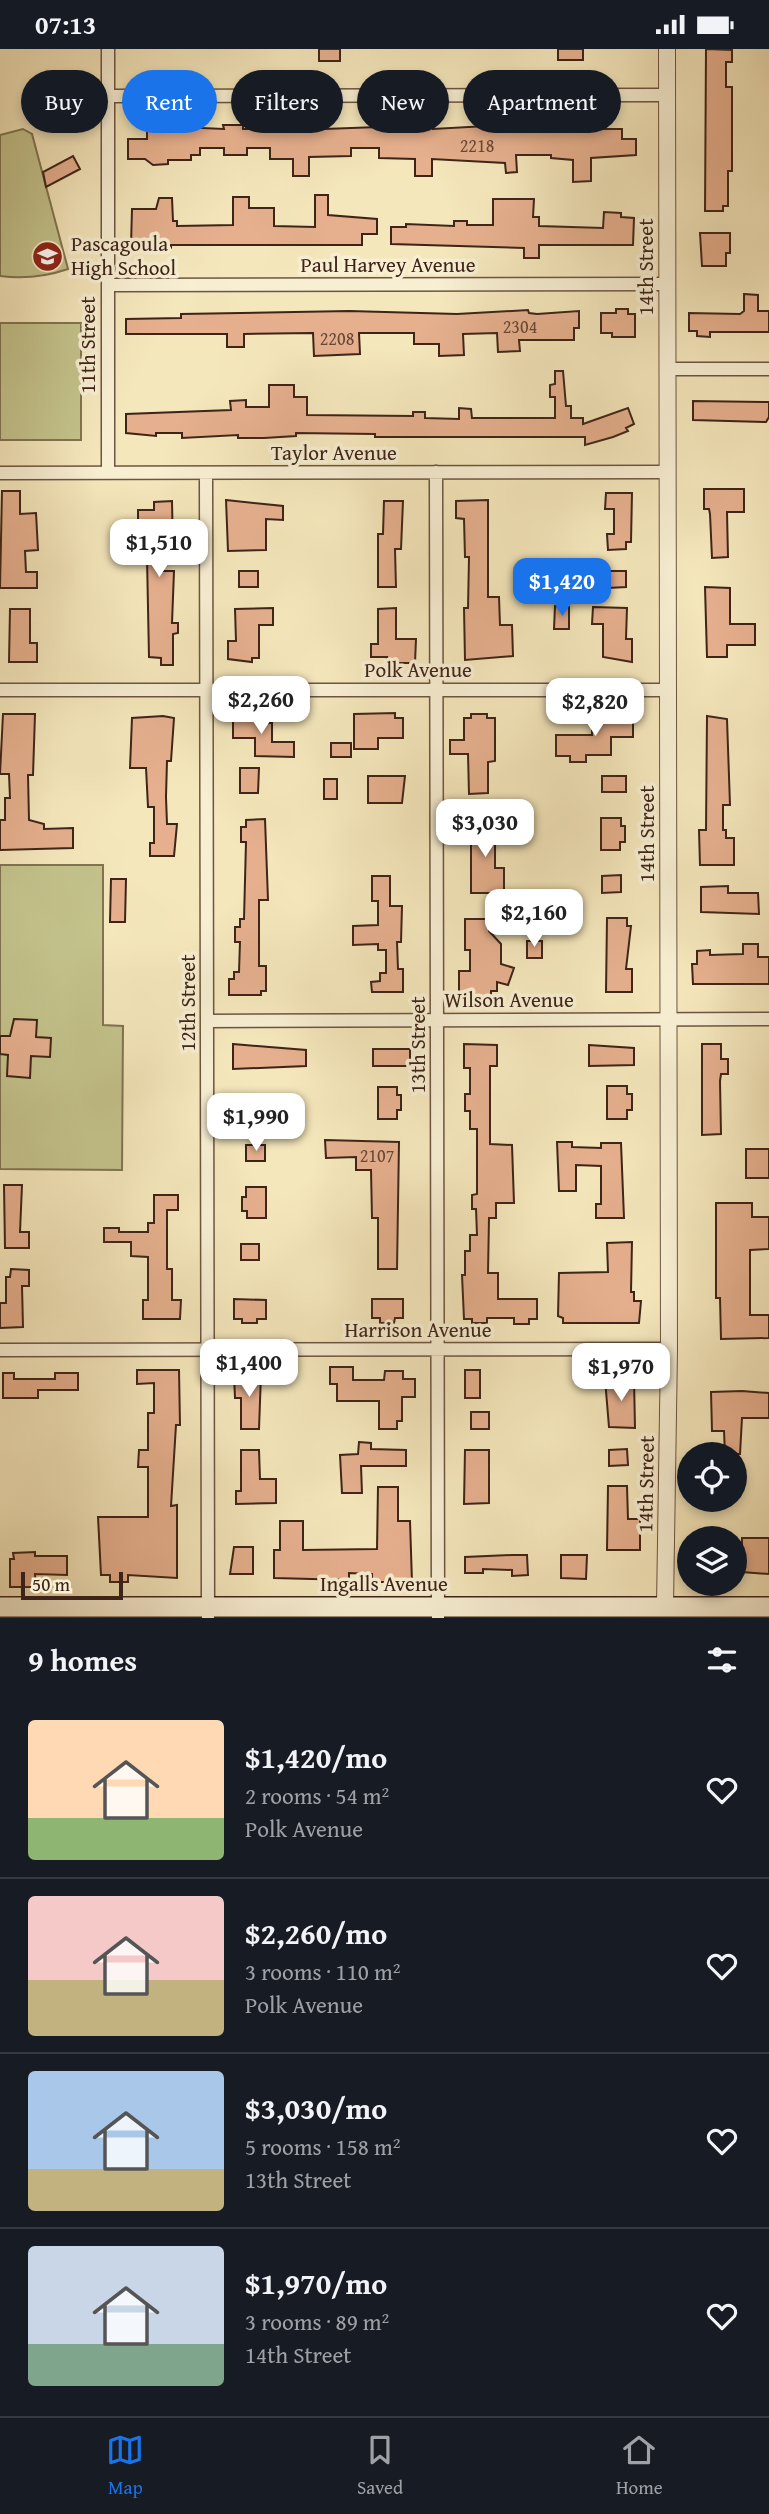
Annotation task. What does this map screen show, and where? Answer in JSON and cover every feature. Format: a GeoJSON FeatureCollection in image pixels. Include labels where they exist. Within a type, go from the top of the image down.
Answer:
{"type":"FeatureCollection","features":[{"type":"Feature","properties":{"kind":"main road","name":"Ingalls Avenue"},"geometry":{"type":"LineString","coordinates":[[0,1607],[208,1613],[665,1612],[769,1607]]}},
{"type":"Feature","properties":{"kind":"street","name":"11th Street"},"geometry":{"type":"LineString","coordinates":[[108,49],[108,70]]}},
{"type":"Feature","properties":{"kind":"street","name":"14th Street"},"geometry":{"type":"LineString","coordinates":[[665,1612],[669,1349],[667,49]]}},
{"type":"Feature","properties":{"kind":"street"},"geometry":{"type":"LineString","coordinates":[[108,96],[667,95]]}},
{"type":"Feature","properties":{"kind":"street","name":"11th Street"},"geometry":{"type":"LineString","coordinates":[[108,133],[108,473]]}},
{"type":"Feature","properties":{"kind":"street","name":"Paul Harvey Avenue"},"geometry":{"type":"LineString","coordinates":[[108,285],[667,284]]}},
{"type":"Feature","properties":{"kind":"street"},"geometry":{"type":"LineString","coordinates":[[668,369],[769,369]]}},
{"type":"Feature","properties":{"kind":"street","name":"13th Street"},"geometry":{"type":"LineString","coordinates":[[436,472],[438,1612]]}},
{"type":"Feature","properties":{"kind":"street","name":"Taylor Avenue"},"geometry":{"type":"LineString","coordinates":[[0,473],[668,472]]}},
{"type":"Feature","properties":{"kind":"street","name":"12th Street"},"geometry":{"type":"LineString","coordinates":[[206,473],[208,1613]]}},
{"type":"Feature","properties":{"kind":"street","name":"Polk Avenue"},"geometry":{"type":"LineString","coordinates":[[0,690],[668,690]]}},
{"type":"Feature","properties":{"kind":"street","name":"Wilson Avenue"},"geometry":{"type":"LineString","coordinates":[[207,1021],[769,1019]]}},
{"type":"Feature","properties":{"kind":"street","name":"Harrison Avenue"},"geometry":{"type":"LineString","coordinates":[[0,1350],[669,1349]]}},
{"type":"Feature","properties":{"kind":"shaded area"},"geometry":{"type":"Polygon","coordinates":[[[21,130],[21,133],[32,134],[68,269],[34,277],[0,276],[0,135],[21,130]]]}},
{"type":"Feature","properties":{"kind":"shaded area"},"geometry":{"type":"Polygon","coordinates":[[[0,323],[81,323],[81,440],[0,440],[0,323]]]}},
{"type":"Feature","properties":{"kind":"shaded area"},"geometry":{"type":"Polygon","coordinates":[[[0,865],[103,865],[103,1025],[123,1026],[122,1170],[0,1169],[0,865]]]}},
{"type":"Feature","properties":{"kind":"building"},"geometry":{"type":"Polygon","coordinates":[[[319,49],[340,49],[340,61],[319,61],[319,49]]]}},
{"type":"Feature","properties":{"kind":"building"},"geometry":{"type":"Polygon","coordinates":[[[558,49],[583,49],[583,60],[558,60],[558,49]]]}},
{"type":"Feature","properties":{"kind":"building"},"geometry":{"type":"Polygon","coordinates":[[[706,49],[732,50],[732,62],[726,62],[726,87],[732,87],[732,171],[728,171],[728,206],[723,206],[723,211],[705,211],[706,49]]]}},
{"type":"Feature","properties":{"kind":"building"},"geometry":{"type":"Polygon","coordinates":[[[223,125],[231,125],[231,133],[343,133],[343,128],[357,128],[357,133],[449,133],[449,128],[463,127],[463,133],[621,133],[622,129],[622,139],[636,139],[636,155],[591,158],[591,181],[573,182],[573,160],[551,158],[551,155],[516,155],[517,172],[506,173],[505,163],[432,159],[432,176],[415,176],[415,159],[379,158],[379,148],[351,148],[351,156],[309,157],[309,176],[293,176],[293,159],[270,159],[270,148],[247,148],[247,155],[224,155],[224,148],[200,148],[200,155],[191,155],[191,160],[168,160],[168,164],[153,165],[145,159],[128,159],[128,139],[147,139],[147,133],[217,133],[217,129],[224,129],[223,125]]]}},
{"type":"Feature","properties":{"kind":"building"},"geometry":{"type":"Polygon","coordinates":[[[73,156],[80,169],[46,187],[43,172],[73,156]]]}},
{"type":"Feature","properties":{"kind":"building"},"geometry":{"type":"Polygon","coordinates":[[[315,195],[328,195],[328,215],[377,219],[377,234],[362,234],[362,245],[171,245],[171,248],[131,245],[132,209],[156,209],[159,198],[172,198],[173,221],[177,221],[177,226],[233,225],[233,197],[249,197],[249,208],[274,208],[274,226],[315,227],[315,195]]]}},
{"type":"Feature","properties":{"kind":"building"},"geometry":{"type":"Polygon","coordinates":[[[493,199],[534,199],[533,217],[539,217],[539,226],[603,228],[604,212],[621,213],[621,217],[634,218],[633,245],[539,245],[539,258],[524,258],[524,248],[391,244],[391,227],[406,227],[406,224],[454,226],[454,221],[467,221],[467,225],[493,225],[493,199]]]}},
{"type":"Feature","properties":{"kind":"building"},"geometry":{"type":"Polygon","coordinates":[[[700,233],[730,233],[730,253],[726,253],[726,266],[702,266],[700,233]]]}},
{"type":"Feature","properties":{"kind":"building"},"geometry":{"type":"Polygon","coordinates":[[[744,294],[758,295],[758,311],[769,311],[769,332],[710,332],[710,337],[697,336],[697,331],[689,331],[689,313],[740,314],[744,311],[744,294]]]}},
{"type":"Feature","properties":{"kind":"building"},"geometry":{"type":"Polygon","coordinates":[[[616,309],[628,309],[628,314],[635,314],[635,337],[612,337],[612,333],[601,333],[601,313],[616,313],[616,309]]]}},
{"type":"Feature","properties":{"kind":"building"},"geometry":{"type":"Polygon","coordinates":[[[528,310],[529,313],[537,314],[579,311],[579,328],[574,328],[574,340],[519,340],[520,351],[498,352],[497,333],[463,334],[464,355],[439,356],[439,344],[414,344],[414,333],[359,333],[360,354],[314,356],[313,333],[244,334],[244,347],[227,347],[227,334],[126,334],[126,319],[181,318],[181,314],[349,311],[457,314],[528,310]]]}},
{"type":"Feature","properties":{"kind":"building"},"geometry":{"type":"Polygon","coordinates":[[[555,371],[563,371],[566,406],[571,406],[571,418],[583,418],[583,424],[628,408],[634,424],[626,428],[628,431],[585,445],[585,437],[375,437],[375,434],[296,433],[296,436],[264,438],[238,438],[238,435],[182,438],[182,433],[156,433],[156,436],[126,433],[126,414],[231,410],[230,401],[246,400],[246,407],[269,407],[269,385],[294,385],[294,397],[307,397],[307,415],[413,416],[413,412],[425,412],[425,418],[459,419],[459,408],[471,409],[472,418],[555,418],[555,397],[550,397],[550,385],[555,384],[555,371]]]}},
{"type":"Feature","properties":{"kind":"building"},"geometry":{"type":"Polygon","coordinates":[[[693,401],[769,402],[769,417],[766,422],[693,420],[693,401]]]}},
{"type":"Feature","properties":{"kind":"building"},"geometry":{"type":"Polygon","coordinates":[[[704,489],[744,489],[744,512],[727,512],[728,557],[712,558],[710,514],[709,509],[704,509],[704,489]]]}},
{"type":"Feature","properties":{"kind":"building"},"geometry":{"type":"Polygon","coordinates":[[[2,491],[20,491],[20,514],[36,513],[38,550],[25,551],[26,572],[37,572],[37,588],[0,588],[2,491]]]}},
{"type":"Feature","properties":{"kind":"building"},"geometry":{"type":"Polygon","coordinates":[[[606,493],[632,493],[631,542],[626,542],[626,549],[608,550],[607,534],[614,534],[614,509],[605,509],[606,493]]]}},
{"type":"Feature","properties":{"kind":"building"},"geometry":{"type":"Polygon","coordinates":[[[226,500],[283,506],[283,520],[266,519],[266,550],[228,551],[226,500]]]}},
{"type":"Feature","properties":{"kind":"building"},"geometry":{"type":"Polygon","coordinates":[[[488,500],[488,597],[499,597],[500,625],[512,625],[513,656],[465,660],[464,608],[468,608],[469,557],[465,557],[464,519],[456,518],[456,501],[488,500]]]}},
{"type":"Feature","properties":{"kind":"building"},"geometry":{"type":"Polygon","coordinates":[[[172,501],[173,552],[161,552],[161,571],[174,571],[172,623],[178,623],[178,633],[173,634],[173,665],[161,665],[161,658],[149,657],[147,558],[143,558],[143,550],[138,550],[138,510],[154,510],[154,502],[172,501]]]}},
{"type":"Feature","properties":{"kind":"building"},"geometry":{"type":"Polygon","coordinates":[[[384,501],[403,501],[401,549],[395,549],[396,587],[378,587],[378,534],[383,534],[384,501]]]}},
{"type":"Feature","properties":{"kind":"building"},"geometry":{"type":"Polygon","coordinates":[[[239,571],[258,571],[258,587],[239,587],[239,571]]]}},
{"type":"Feature","properties":{"kind":"building"},"geometry":{"type":"Polygon","coordinates":[[[608,571],[626,571],[626,587],[608,588],[608,571]]]}},
{"type":"Feature","properties":{"kind":"building"},"geometry":{"type":"Polygon","coordinates":[[[705,587],[730,588],[730,624],[755,624],[755,645],[727,645],[727,657],[707,657],[705,587]]]}},
{"type":"Feature","properties":{"kind":"building"},"geometry":{"type":"Polygon","coordinates":[[[555,606],[569,607],[569,629],[554,629],[555,606]]]}},
{"type":"Feature","properties":{"kind":"building"},"geometry":{"type":"Polygon","coordinates":[[[593,607],[627,608],[626,639],[632,639],[632,662],[603,657],[603,624],[592,624],[593,607]]]}},
{"type":"Feature","properties":{"kind":"building"},"geometry":{"type":"Polygon","coordinates":[[[273,608],[273,625],[259,625],[259,658],[252,658],[252,662],[228,659],[228,641],[236,641],[235,609],[273,608]]]}},
{"type":"Feature","properties":{"kind":"building"},"geometry":{"type":"Polygon","coordinates":[[[396,608],[396,639],[416,639],[415,663],[386,663],[387,657],[371,657],[371,644],[378,644],[378,609],[396,608]]]}},
{"type":"Feature","properties":{"kind":"building"},"geometry":{"type":"Polygon","coordinates":[[[10,609],[30,609],[30,643],[37,643],[37,662],[9,662],[10,609]]]}},
{"type":"Feature","properties":{"kind":"building"},"geometry":{"type":"Polygon","coordinates":[[[395,713],[395,718],[403,718],[403,738],[378,738],[378,749],[354,749],[354,714],[395,713]]]}},
{"type":"Feature","properties":{"kind":"building"},"geometry":{"type":"Polygon","coordinates":[[[606,713],[628,713],[628,718],[633,718],[633,737],[611,737],[611,755],[586,755],[586,762],[570,762],[570,756],[556,756],[556,735],[592,735],[592,719],[606,718],[606,713]]]}},
{"type":"Feature","properties":{"kind":"building"},"geometry":{"type":"Polygon","coordinates":[[[3,714],[35,714],[33,775],[28,775],[29,820],[44,824],[44,829],[73,828],[73,848],[0,850],[0,820],[5,820],[5,798],[10,798],[9,774],[0,774],[3,714]]]}},
{"type":"Feature","properties":{"kind":"building"},"geometry":{"type":"Polygon","coordinates":[[[239,714],[257,714],[257,719],[268,718],[268,723],[272,723],[272,742],[294,742],[294,757],[255,756],[255,738],[233,738],[233,719],[239,719],[239,714]]]}},
{"type":"Feature","properties":{"kind":"building"},"geometry":{"type":"Polygon","coordinates":[[[471,714],[487,714],[487,718],[495,718],[495,761],[488,762],[488,793],[469,794],[468,754],[450,754],[450,740],[464,740],[464,718],[471,718],[471,714]]]}},
{"type":"Feature","properties":{"kind":"building"},"geometry":{"type":"Polygon","coordinates":[[[707,716],[727,719],[730,805],[723,805],[723,830],[726,830],[726,838],[734,838],[734,865],[700,865],[699,830],[706,830],[707,716]]]}},
{"type":"Feature","properties":{"kind":"building"},"geometry":{"type":"Polygon","coordinates":[[[132,718],[174,718],[171,761],[167,761],[166,797],[167,824],[177,824],[174,856],[150,856],[150,843],[154,843],[154,807],[148,807],[146,768],[130,768],[132,718]]]}},
{"type":"Feature","properties":{"kind":"building"},"geometry":{"type":"Polygon","coordinates":[[[331,743],[351,743],[351,757],[331,757],[331,743]]]}},
{"type":"Feature","properties":{"kind":"building"},"geometry":{"type":"Polygon","coordinates":[[[240,768],[259,768],[258,793],[240,793],[240,768]]]}},
{"type":"Feature","properties":{"kind":"building"},"geometry":{"type":"Polygon","coordinates":[[[368,776],[405,776],[402,803],[368,803],[368,776]]]}},
{"type":"Feature","properties":{"kind":"building"},"geometry":{"type":"Polygon","coordinates":[[[602,776],[626,776],[626,792],[602,792],[602,776]]]}},
{"type":"Feature","properties":{"kind":"building"},"geometry":{"type":"Polygon","coordinates":[[[324,779],[337,779],[337,799],[324,799],[324,779]]]}},
{"type":"Feature","properties":{"kind":"building"},"geometry":{"type":"Polygon","coordinates":[[[601,818],[621,818],[621,826],[625,826],[625,842],[620,842],[620,850],[601,850],[601,818]]]}},
{"type":"Feature","properties":{"kind":"building"},"geometry":{"type":"Polygon","coordinates":[[[265,819],[268,900],[259,900],[259,966],[266,966],[266,991],[261,991],[261,995],[229,995],[229,979],[234,979],[234,972],[239,972],[240,942],[235,942],[235,927],[240,927],[240,919],[244,919],[246,842],[241,842],[241,827],[246,827],[246,820],[265,819]]]}},
{"type":"Feature","properties":{"kind":"building"},"geometry":{"type":"Polygon","coordinates":[[[476,819],[495,819],[495,868],[504,868],[504,893],[471,893],[471,827],[476,827],[476,819]]]}},
{"type":"Feature","properties":{"kind":"building"},"geometry":{"type":"Polygon","coordinates":[[[621,875],[621,892],[602,893],[602,876],[621,875]]]}},
{"type":"Feature","properties":{"kind":"building"},"geometry":{"type":"Polygon","coordinates":[[[372,876],[390,876],[390,906],[402,906],[401,942],[397,942],[398,969],[403,969],[403,992],[372,992],[371,982],[380,981],[380,973],[386,973],[386,950],[378,950],[378,944],[353,945],[353,926],[378,925],[378,901],[372,901],[372,876]]]}},
{"type":"Feature","properties":{"kind":"building"},"geometry":{"type":"Polygon","coordinates":[[[111,879],[126,879],[125,922],[110,922],[111,879]]]}},
{"type":"Feature","properties":{"kind":"building"},"geometry":{"type":"Polygon","coordinates":[[[728,886],[728,893],[758,893],[759,914],[701,912],[701,887],[728,886]]]}},
{"type":"Feature","properties":{"kind":"building"},"geometry":{"type":"Polygon","coordinates":[[[607,918],[627,918],[627,926],[631,926],[626,969],[632,969],[632,992],[606,992],[607,918]]]}},
{"type":"Feature","properties":{"kind":"building"},"geometry":{"type":"Polygon","coordinates":[[[465,919],[489,919],[489,931],[501,944],[501,964],[514,968],[508,985],[497,982],[497,991],[491,991],[491,1000],[459,1000],[459,971],[470,971],[470,950],[465,950],[465,919]]]}},
{"type":"Feature","properties":{"kind":"building"},"geometry":{"type":"Polygon","coordinates":[[[527,941],[542,941],[542,958],[527,958],[527,941]]]}},
{"type":"Feature","properties":{"kind":"building"},"geometry":{"type":"Polygon","coordinates":[[[743,944],[758,944],[758,957],[769,957],[769,984],[693,984],[692,964],[697,964],[697,951],[710,950],[710,955],[743,954],[743,944]]]}},
{"type":"Feature","properties":{"kind":"building"},"geometry":{"type":"Polygon","coordinates":[[[14,1019],[37,1020],[36,1037],[51,1038],[50,1057],[31,1056],[30,1078],[7,1076],[8,1055],[0,1054],[0,1036],[10,1036],[14,1019]]]}},
{"type":"Feature","properties":{"kind":"building"},"geometry":{"type":"Polygon","coordinates":[[[233,1044],[306,1050],[306,1066],[233,1069],[233,1044]]]}},
{"type":"Feature","properties":{"kind":"building"},"geometry":{"type":"Polygon","coordinates":[[[464,1044],[497,1045],[497,1066],[490,1066],[490,1144],[512,1145],[514,1203],[496,1203],[496,1218],[489,1218],[488,1273],[498,1273],[498,1299],[537,1299],[537,1319],[529,1319],[529,1324],[514,1324],[514,1318],[487,1318],[487,1323],[472,1323],[472,1319],[464,1319],[462,1275],[465,1275],[465,1251],[470,1251],[470,1235],[477,1235],[476,1209],[472,1209],[472,1195],[477,1194],[477,1129],[470,1129],[470,1111],[465,1111],[465,1094],[470,1094],[470,1068],[464,1068],[464,1044]]]}},
{"type":"Feature","properties":{"kind":"building"},"geometry":{"type":"Polygon","coordinates":[[[702,1044],[721,1044],[721,1059],[728,1059],[728,1074],[721,1074],[720,1081],[721,1134],[702,1135],[702,1044]]]}},
{"type":"Feature","properties":{"kind":"building"},"geometry":{"type":"Polygon","coordinates":[[[589,1045],[634,1048],[634,1065],[589,1066],[589,1045]]]}},
{"type":"Feature","properties":{"kind":"building"},"geometry":{"type":"Polygon","coordinates":[[[373,1049],[410,1049],[410,1066],[373,1066],[373,1049]]]}},
{"type":"Feature","properties":{"kind":"building"},"geometry":{"type":"Polygon","coordinates":[[[607,1086],[627,1086],[627,1094],[632,1094],[632,1110],[627,1110],[627,1119],[607,1119],[607,1086]]]}},
{"type":"Feature","properties":{"kind":"building"},"geometry":{"type":"Polygon","coordinates":[[[378,1087],[397,1087],[397,1095],[401,1095],[401,1110],[397,1110],[397,1119],[378,1119],[378,1087]]]}},
{"type":"Feature","properties":{"kind":"building"},"geometry":{"type":"Polygon","coordinates":[[[325,1140],[399,1142],[397,1269],[378,1269],[378,1218],[372,1218],[371,1170],[356,1170],[356,1157],[326,1158],[325,1140]]]}},
{"type":"Feature","properties":{"kind":"building"},"geometry":{"type":"Polygon","coordinates":[[[557,1142],[572,1142],[572,1147],[601,1148],[601,1143],[621,1143],[624,1218],[596,1218],[596,1204],[601,1204],[601,1166],[576,1165],[576,1191],[559,1191],[557,1142]]]}},
{"type":"Feature","properties":{"kind":"building"},"geometry":{"type":"Polygon","coordinates":[[[246,1145],[265,1145],[265,1161],[246,1161],[246,1145]]]}},
{"type":"Feature","properties":{"kind":"building"},"geometry":{"type":"Polygon","coordinates":[[[746,1149],[769,1149],[769,1178],[746,1178],[746,1149]]]}},
{"type":"Feature","properties":{"kind":"building"},"geometry":{"type":"Polygon","coordinates":[[[4,1185],[22,1185],[20,1232],[29,1232],[29,1248],[5,1248],[4,1185]]]}},
{"type":"Feature","properties":{"kind":"building"},"geometry":{"type":"Polygon","coordinates":[[[246,1187],[266,1187],[266,1218],[247,1218],[247,1211],[242,1211],[242,1197],[246,1197],[246,1187]]]}},
{"type":"Feature","properties":{"kind":"building"},"geometry":{"type":"Polygon","coordinates":[[[154,1195],[178,1195],[178,1210],[167,1210],[167,1269],[172,1269],[172,1300],[181,1300],[180,1319],[143,1319],[143,1300],[148,1300],[148,1257],[131,1256],[131,1242],[104,1242],[104,1228],[119,1228],[119,1232],[148,1232],[148,1223],[154,1223],[154,1195]]]}},
{"type":"Feature","properties":{"kind":"building"},"geometry":{"type":"Polygon","coordinates":[[[716,1203],[752,1203],[752,1217],[769,1217],[769,1249],[750,1250],[750,1315],[769,1315],[769,1338],[721,1339],[720,1298],[716,1298],[716,1203]]]}},
{"type":"Feature","properties":{"kind":"building"},"geometry":{"type":"Polygon","coordinates":[[[632,1242],[631,1292],[634,1292],[634,1301],[641,1301],[639,1323],[563,1323],[563,1318],[558,1316],[559,1273],[608,1272],[607,1243],[632,1242]]]}},
{"type":"Feature","properties":{"kind":"building"},"geometry":{"type":"Polygon","coordinates":[[[241,1244],[259,1244],[259,1260],[241,1260],[241,1244]]]}},
{"type":"Feature","properties":{"kind":"building"},"geometry":{"type":"Polygon","coordinates":[[[11,1269],[29,1270],[29,1286],[22,1286],[23,1327],[0,1328],[0,1303],[6,1303],[6,1277],[10,1277],[11,1269]]]}},
{"type":"Feature","properties":{"kind":"building"},"geometry":{"type":"Polygon","coordinates":[[[234,1299],[266,1300],[266,1319],[257,1319],[257,1323],[242,1323],[242,1319],[234,1319],[234,1299]]]}},
{"type":"Feature","properties":{"kind":"building"},"geometry":{"type":"Polygon","coordinates":[[[372,1299],[403,1299],[403,1318],[395,1318],[394,1323],[380,1323],[380,1318],[372,1318],[372,1299]]]}},
{"type":"Feature","properties":{"kind":"building"},"geometry":{"type":"Polygon","coordinates":[[[330,1367],[353,1367],[353,1380],[384,1380],[385,1371],[403,1371],[403,1379],[415,1379],[415,1397],[402,1397],[402,1421],[397,1421],[397,1429],[379,1429],[379,1401],[337,1401],[337,1384],[330,1384],[330,1367]]]}},
{"type":"Feature","properties":{"kind":"building"},"geometry":{"type":"Polygon","coordinates":[[[137,1370],[179,1370],[180,1425],[176,1425],[171,1506],[177,1505],[177,1578],[128,1575],[128,1582],[110,1582],[110,1575],[101,1575],[98,1517],[148,1517],[148,1467],[138,1467],[139,1450],[148,1450],[148,1413],[154,1413],[154,1383],[137,1384],[137,1370]]]}},
{"type":"Feature","properties":{"kind":"building"},"geometry":{"type":"Polygon","coordinates":[[[465,1370],[480,1370],[480,1398],[465,1398],[465,1370]]]}},
{"type":"Feature","properties":{"kind":"building"},"geometry":{"type":"Polygon","coordinates":[[[3,1373],[14,1373],[14,1379],[55,1379],[55,1373],[78,1373],[78,1390],[38,1390],[38,1398],[3,1398],[3,1373]]]}},
{"type":"Feature","properties":{"kind":"building"},"geometry":{"type":"Polygon","coordinates":[[[261,1374],[259,1429],[241,1429],[241,1398],[235,1398],[234,1375],[261,1374]]]}},
{"type":"Feature","properties":{"kind":"building"},"geometry":{"type":"Polygon","coordinates":[[[605,1379],[634,1379],[635,1428],[609,1427],[605,1379]]]}},
{"type":"Feature","properties":{"kind":"building"},"geometry":{"type":"Polygon","coordinates":[[[711,1392],[769,1393],[769,1418],[742,1418],[741,1442],[724,1442],[724,1431],[712,1431],[711,1392]]]}},
{"type":"Feature","properties":{"kind":"building"},"geometry":{"type":"Polygon","coordinates":[[[471,1412],[489,1412],[489,1429],[471,1429],[471,1412]]]}},
{"type":"Feature","properties":{"kind":"building"},"geometry":{"type":"Polygon","coordinates":[[[359,1442],[371,1443],[371,1449],[406,1450],[406,1466],[361,1466],[362,1493],[342,1493],[340,1455],[358,1454],[359,1442]]]}},
{"type":"Feature","properties":{"kind":"building"},"geometry":{"type":"Polygon","coordinates":[[[627,1449],[628,1465],[609,1466],[609,1450],[627,1449]]]}},
{"type":"Feature","properties":{"kind":"building"},"geometry":{"type":"Polygon","coordinates":[[[241,1450],[259,1450],[260,1479],[276,1479],[276,1503],[236,1504],[236,1491],[241,1491],[241,1450]]]}},
{"type":"Feature","properties":{"kind":"building"},"geometry":{"type":"Polygon","coordinates":[[[465,1450],[489,1450],[489,1503],[464,1504],[465,1450]]]}},
{"type":"Feature","properties":{"kind":"building"},"geometry":{"type":"Polygon","coordinates":[[[608,1486],[627,1486],[628,1519],[640,1519],[640,1550],[607,1550],[608,1486]]]}},
{"type":"Feature","properties":{"kind":"building"},"geometry":{"type":"Polygon","coordinates":[[[378,1487],[398,1487],[398,1521],[410,1521],[412,1582],[372,1582],[372,1574],[349,1573],[349,1580],[274,1578],[274,1550],[280,1550],[280,1521],[303,1521],[303,1550],[377,1549],[378,1487]]]}},
{"type":"Feature","properties":{"kind":"building"},"geometry":{"type":"Polygon","coordinates":[[[747,1538],[769,1538],[769,1574],[747,1572],[747,1538]]]}},
{"type":"Feature","properties":{"kind":"building"},"geometry":{"type":"Polygon","coordinates":[[[234,1547],[253,1547],[253,1574],[230,1574],[234,1547]]]}},
{"type":"Feature","properties":{"kind":"building"},"geometry":{"type":"Polygon","coordinates":[[[35,1552],[35,1556],[67,1556],[67,1575],[35,1574],[36,1587],[10,1587],[10,1559],[14,1559],[13,1553],[35,1552]]]}},
{"type":"Feature","properties":{"kind":"building"},"geometry":{"type":"Polygon","coordinates":[[[527,1555],[528,1575],[512,1576],[512,1570],[483,1569],[483,1573],[465,1573],[465,1557],[527,1555]]]}},
{"type":"Feature","properties":{"kind":"building"},"geometry":{"type":"Polygon","coordinates":[[[561,1555],[587,1555],[586,1579],[561,1578],[561,1555]]]}},
{"type":"Feature","properties":{"kind":"place","name":"Pascagoula High School"},"geometry":{"type":"Point","coordinates":[48,256]}}]}
